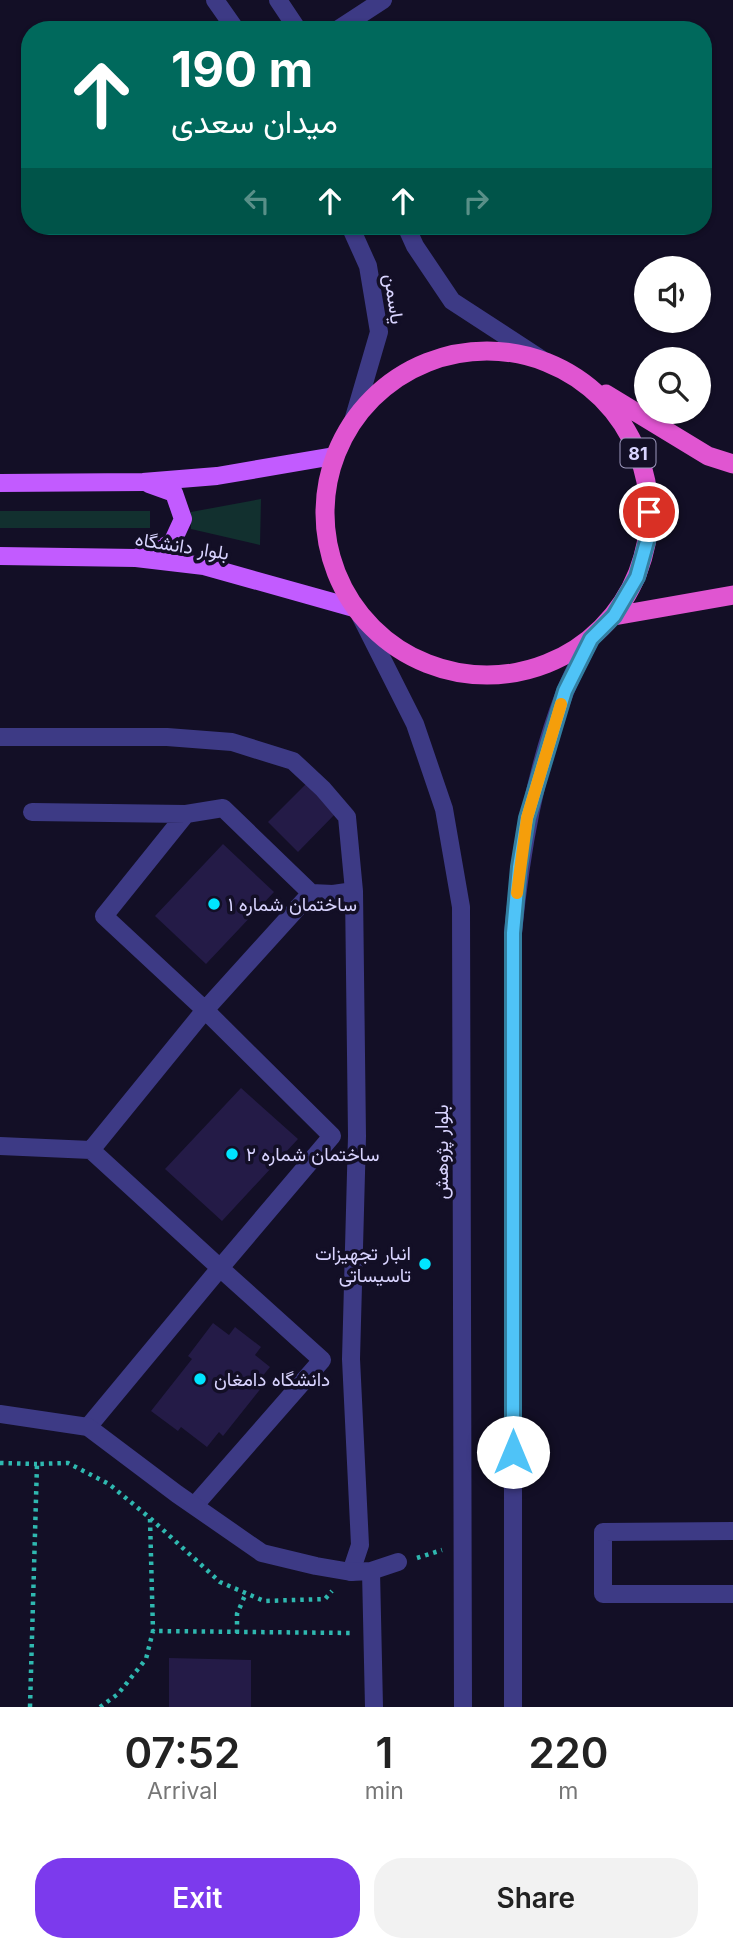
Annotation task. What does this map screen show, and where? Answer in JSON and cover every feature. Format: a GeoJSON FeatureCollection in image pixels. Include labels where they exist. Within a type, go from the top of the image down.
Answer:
{"type":"FeatureCollection","features":[{"type":"Feature","properties":{"kind":"highway","name":"81"},"geometry":{"type":"LineString","coordinates":[[579,378],[612,408],[618,417],[636,446],[649,489],[649,534],[637,577],[614,616],[591,639],[555,661],[514,674],[471,676],[429,666],[392,646],[357,613],[335,573],[325,535],[325,495],[334,456],[353,421],[381,389],[417,366],[457,353],[499,350],[541,359],[579,378],[708,456],[733,464]]}},
{"type":"Feature","properties":{"kind":"highway"},"geometry":{"type":"LineString","coordinates":[[614,616],[733,595]]}},
{"type":"Feature","properties":{"kind":"main road"},"geometry":{"type":"LineString","coordinates":[[0,483],[143,482],[217,476],[334,456]]}},
{"type":"Feature","properties":{"kind":"main road"},"geometry":{"type":"LineString","coordinates":[[136,558],[172,543],[183,519],[174,493],[143,482]]}},
{"type":"Feature","properties":{"kind":"main road","name":"بلوار دانشگاه"},"geometry":{"type":"LineString","coordinates":[[0,556],[136,558],[204,566],[357,613]]}},
{"type":"Feature","properties":{"kind":"street"},"geometry":{"type":"LineString","coordinates":[[215,0],[230,21]]}},
{"type":"Feature","properties":{"kind":"street"},"geometry":{"type":"LineString","coordinates":[[278,0],[292,21]]}},
{"type":"Feature","properties":{"kind":"street"},"geometry":{"type":"LineString","coordinates":[[351,21],[383,0]]}},
{"type":"Feature","properties":{"kind":"street","name":"یاسمن"},"geometry":{"type":"LineString","coordinates":[[353,421],[379,332],[368,267],[354,235]]}},
{"type":"Feature","properties":{"kind":"street","name":"یاسمن"},"geometry":{"type":"LineString","coordinates":[[410,235],[452,301],[541,359]]}},
{"type":"Feature","properties":{"kind":"street","name":"بلوار پژوهش"},"geometry":{"type":"LineString","coordinates":[[357,613],[415,724],[444,809],[461,906],[463,1707]]}},
{"type":"Feature","properties":{"kind":"street"},"geometry":{"type":"LineString","coordinates":[[513,1707],[513,933],[527,818],[565,691],[591,639]]}},
{"type":"Feature","properties":{"kind":"street"},"geometry":{"type":"LineString","coordinates":[[0,737],[167,737],[232,742],[293,761],[323,789],[346,817],[354,891],[356,1136],[351,1359],[360,1545],[351,1572]]}},
{"type":"Feature","properties":{"kind":"street"},"geometry":{"type":"LineString","coordinates":[[32,812],[186,814],[223,808],[311,892],[333,894],[354,891]]}},
{"type":"Feature","properties":{"kind":"street"},"geometry":{"type":"LineString","coordinates":[[186,814],[104,916],[205,1010],[332,1136],[356,1136]]}},
{"type":"Feature","properties":{"kind":"street"},"geometry":{"type":"LineString","coordinates":[[91,1150],[205,1010],[311,892]]}},
{"type":"Feature","properties":{"kind":"street"},"geometry":{"type":"LineString","coordinates":[[88,1427],[332,1136]]}},
{"type":"Feature","properties":{"kind":"street"},"geometry":{"type":"LineString","coordinates":[[0,1146],[91,1150],[322,1360],[351,1359]]}},
{"type":"Feature","properties":{"kind":"street"},"geometry":{"type":"LineString","coordinates":[[195,1506],[322,1360]]}},
{"type":"Feature","properties":{"kind":"street"},"geometry":{"type":"LineString","coordinates":[[0,1414],[88,1427],[262,1553],[351,1572],[371,1571],[398,1563]]}},
{"type":"Feature","properties":{"kind":"street"},"geometry":{"type":"LineString","coordinates":[[733,1531],[603,1532],[603,1594],[733,1594]]}},
{"type":"Feature","properties":{"kind":"street"},"geometry":{"type":"LineString","coordinates":[[371,1571],[373,1707]]}},
{"type":"Feature","properties":{"kind":"path"},"geometry":{"type":"LineString","coordinates":[[0,1462],[68,1463],[109,1485],[220,1581],[264,1601],[325,1599],[351,1572]]}},
{"type":"Feature","properties":{"kind":"path"},"geometry":{"type":"LineString","coordinates":[[30,1707],[37,1464]]}},
{"type":"Feature","properties":{"kind":"path"},"geometry":{"type":"LineString","coordinates":[[100,1707],[118,1694],[146,1659],[153,1631],[150,1518]]}},
{"type":"Feature","properties":{"kind":"path"},"geometry":{"type":"LineString","coordinates":[[398,1563],[463,1542]]}},
{"type":"Feature","properties":{"kind":"path"},"geometry":{"type":"LineString","coordinates":[[237,1633],[237,1614],[246,1593]]}},
{"type":"Feature","properties":{"kind":"path"},"geometry":{"type":"LineString","coordinates":[[153,1631],[372,1632]]}},
{"type":"Feature","properties":{"kind":"green space"},"geometry":{"type":"Polygon","coordinates":[[[261,499],[260,545],[191,529],[191,512],[261,499]]]}},
{"type":"Feature","properties":{"kind":"green space"},"geometry":{"type":"Polygon","coordinates":[[[0,511],[150,511],[150,528],[0,528],[0,511]]]}},
{"type":"Feature","properties":{"kind":"building"},"geometry":{"type":"Polygon","coordinates":[[[306,784],[336,813],[298,852],[268,822],[306,784]]]}},
{"type":"Feature","properties":{"kind":"building","name":"ساختمان شماره ۱"},"geometry":{"type":"Polygon","coordinates":[[[223,844],[274,892],[206,964],[155,916],[223,844]]]}},
{"type":"Feature","properties":{"kind":"building","name":"ساختمان شماره ۲"},"geometry":{"type":"Polygon","coordinates":[[[241,1088],[298,1139],[222,1221],[165,1169],[241,1088]]]}},
{"type":"Feature","properties":{"kind":"building"},"geometry":{"type":"Polygon","coordinates":[[[213,1323],[229,1335],[235,1327],[261,1347],[255,1355],[270,1367],[257,1383],[262,1387],[223,1436],[219,1432],[207,1447],[181,1427],[178,1431],[151,1411],[192,1359],[188,1356],[213,1323]]]}},
{"type":"Feature","properties":{"kind":"building"},"geometry":{"type":"Polygon","coordinates":[[[169,1658],[251,1660],[251,1707],[169,1707],[169,1658]]]}},
{"type":"Feature","properties":{"kind":"slow traffic"},"geometry":{"type":"LineString","coordinates":[[517,893],[527,818],[561,704]]}},
{"type":"Feature","properties":{"kind":"place","name":"ساختمان شماره ۱"},"geometry":{"type":"Point","coordinates":[214,904]}},
{"type":"Feature","properties":{"kind":"place","name":"ساختمان شماره ۲"},"geometry":{"type":"Point","coordinates":[232,1154]}},
{"type":"Feature","properties":{"kind":"place","name":"انبار تجهیزات تاسیساتی"},"geometry":{"type":"Point","coordinates":[425,1264]}},
{"type":"Feature","properties":{"kind":"place","name":"دانشگاه دامغان"},"geometry":{"type":"Point","coordinates":[200,1379]}},
{"type":"Feature","properties":{"kind":"route"},"geometry":{"type":"LineString","coordinates":[[513,1452],[513,933],[519,867],[527,818],[565,691],[591,639],[614,616],[637,577],[649,534],[649,512]]}}]}
